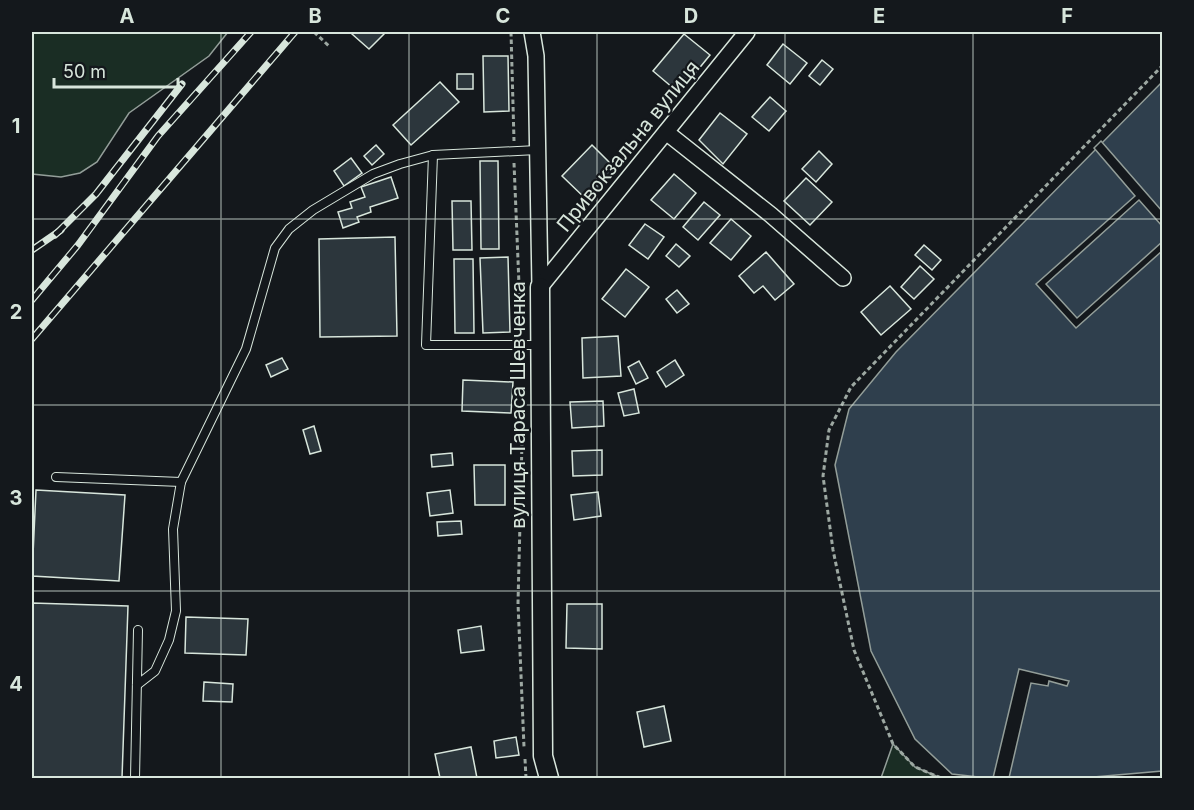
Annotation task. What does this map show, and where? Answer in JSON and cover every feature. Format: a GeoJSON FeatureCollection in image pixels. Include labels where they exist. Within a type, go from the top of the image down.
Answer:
{"type":"FeatureCollection","features":[{"type":"Feature","properties":{"kind":"street","name":"вулиця Тараса Шевченка"},"geometry":{"type":"LineString","coordinates":[[532,32],[536,56],[540,286],[531,345],[543,756],[549,778]]}},
{"type":"Feature","properties":{"kind":"street","name":"Привокзальна вулиця"},"geometry":{"type":"LineString","coordinates":[[540,286],[747,32]]}},
{"type":"Feature","properties":{"kind":"street"},"geometry":{"type":"LineString","coordinates":[[666,132],[771,215],[843,278]]}},
{"type":"Feature","properties":{"kind":"lane"},"geometry":{"type":"LineString","coordinates":[[137,685],[154,671],[170,640],[176,610],[173,529],[181,482],[246,349],[275,248],[289,229],[313,210],[374,174],[433,155],[537,150]]}},
{"type":"Feature","properties":{"kind":"lane"},"geometry":{"type":"LineString","coordinates":[[433,155],[426,345],[531,345]]}},
{"type":"Feature","properties":{"kind":"lane"},"geometry":{"type":"LineString","coordinates":[[56,477],[181,482]]}},
{"type":"Feature","properties":{"kind":"lane"},"geometry":{"type":"LineString","coordinates":[[135,778],[138,630]]}},
{"type":"Feature","properties":{"kind":"path"},"geometry":{"type":"LineString","coordinates":[[314,32],[329,46]]}},
{"type":"Feature","properties":{"kind":"path"},"geometry":{"type":"LineString","coordinates":[[511,32],[514,152],[531,345]]}},
{"type":"Feature","properties":{"kind":"path"},"geometry":{"type":"LineString","coordinates":[[941,778],[915,767],[893,744],[854,650],[833,550],[823,476],[829,430],[851,387],[1162,66]]}},
{"type":"Feature","properties":{"kind":"path"},"geometry":{"type":"LineString","coordinates":[[522,439],[518,603],[526,778]]}},
{"type":"Feature","properties":{"kind":"green space"},"geometry":{"type":"Polygon","coordinates":[[[32,32],[228,32],[209,56],[129,113],[97,162],[80,173],[61,177],[32,174],[32,32]]]}},
{"type":"Feature","properties":{"kind":"green space"},"geometry":{"type":"Polygon","coordinates":[[[893,744],[915,767],[941,778],[881,778],[893,744]]]}},
{"type":"Feature","properties":{"kind":"water"},"geometry":{"type":"Polygon","coordinates":[[[1162,82],[1162,771],[1082,778],[987,778],[952,774],[915,739],[871,651],[835,465],[849,409],[896,352],[1162,82]]]}},
{"type":"Feature","properties":{"kind":"pier"},"geometry":{"type":"Polygon","coordinates":[[[1101,141],[1162,211],[1162,226],[1139,200],[1046,284],[1077,318],[1162,242],[1162,251],[1076,328],[1036,284],[1135,196],[1094,148],[1101,141]]]}},
{"type":"Feature","properties":{"kind":"pier"},"geometry":{"type":"Polygon","coordinates":[[[1019,669],[1069,681],[1067,686],[1049,681],[1048,686],[1031,683],[1009,778],[993,778],[1019,669]]]}},
{"type":"Feature","properties":{"kind":"building"},"geometry":{"type":"Polygon","coordinates":[[[354,32],[386,32],[369,49],[352,34],[354,32]]]}},
{"type":"Feature","properties":{"kind":"building"},"geometry":{"type":"Polygon","coordinates":[[[684,34],[710,55],[679,93],[653,71],[684,34]]]}},
{"type":"Feature","properties":{"kind":"building"},"geometry":{"type":"Polygon","coordinates":[[[783,44],[807,63],[790,84],[767,65],[783,44]]]}},
{"type":"Feature","properties":{"kind":"building"},"geometry":{"type":"Polygon","coordinates":[[[483,56],[508,56],[509,111],[484,112],[483,56]]]}},
{"type":"Feature","properties":{"kind":"building"},"geometry":{"type":"Polygon","coordinates":[[[822,60],[833,69],[820,85],[809,76],[822,60]]]}},
{"type":"Feature","properties":{"kind":"building"},"geometry":{"type":"Polygon","coordinates":[[[457,74],[473,74],[473,89],[457,89],[457,74]]]}},
{"type":"Feature","properties":{"kind":"building"},"geometry":{"type":"Polygon","coordinates":[[[440,82],[459,102],[411,145],[393,125],[440,82]]]}},
{"type":"Feature","properties":{"kind":"building"},"geometry":{"type":"Polygon","coordinates":[[[770,97],[786,111],[769,131],[752,117],[770,97]]]}},
{"type":"Feature","properties":{"kind":"building"},"geometry":{"type":"Polygon","coordinates":[[[720,113],[747,134],[723,164],[699,140],[720,113]]]}},
{"type":"Feature","properties":{"kind":"building"},"geometry":{"type":"Polygon","coordinates":[[[376,145],[384,154],[372,165],[364,156],[376,145]]]}},
{"type":"Feature","properties":{"kind":"building"},"geometry":{"type":"Polygon","coordinates":[[[592,145],[617,170],[588,201],[562,176],[592,145]]]}},
{"type":"Feature","properties":{"kind":"building"},"geometry":{"type":"Polygon","coordinates":[[[819,151],[832,164],[816,182],[802,169],[819,151]]]}},
{"type":"Feature","properties":{"kind":"building"},"geometry":{"type":"Polygon","coordinates":[[[351,158],[362,173],[344,186],[334,171],[351,158]]]}},
{"type":"Feature","properties":{"kind":"building"},"geometry":{"type":"Polygon","coordinates":[[[480,161],[498,161],[499,249],[481,249],[480,161]]]}},
{"type":"Feature","properties":{"kind":"building"},"geometry":{"type":"Polygon","coordinates":[[[674,174],[696,193],[674,219],[651,200],[674,174]]]}},
{"type":"Feature","properties":{"kind":"building"},"geometry":{"type":"Polygon","coordinates":[[[391,177],[398,198],[370,207],[371,212],[357,217],[359,222],[343,228],[338,212],[352,208],[350,202],[365,197],[361,187],[391,177]]]}},
{"type":"Feature","properties":{"kind":"building"},"geometry":{"type":"Polygon","coordinates":[[[806,178],[832,202],[810,225],[784,201],[806,178]]]}},
{"type":"Feature","properties":{"kind":"building"},"geometry":{"type":"Polygon","coordinates":[[[452,201],[471,201],[472,250],[453,250],[452,201]]]}},
{"type":"Feature","properties":{"kind":"building"},"geometry":{"type":"Polygon","coordinates":[[[704,202],[720,215],[698,240],[683,227],[704,202]]]}},
{"type":"Feature","properties":{"kind":"building"},"geometry":{"type":"Polygon","coordinates":[[[731,219],[751,236],[731,260],[710,243],[731,219]]]}},
{"type":"Feature","properties":{"kind":"building"},"geometry":{"type":"Polygon","coordinates":[[[645,224],[664,237],[648,259],[629,245],[645,224]]]}},
{"type":"Feature","properties":{"kind":"building"},"geometry":{"type":"Polygon","coordinates":[[[395,237],[397,336],[320,337],[319,239],[395,237]]]}},
{"type":"Feature","properties":{"kind":"building"},"geometry":{"type":"Polygon","coordinates":[[[676,244],[690,256],[679,267],[666,256],[676,244]]]}},
{"type":"Feature","properties":{"kind":"building"},"geometry":{"type":"Polygon","coordinates":[[[924,245],[941,260],[932,270],[915,255],[924,245]]]}},
{"type":"Feature","properties":{"kind":"building"},"geometry":{"type":"Polygon","coordinates":[[[766,252],[794,284],[775,300],[763,286],[754,293],[739,276],[766,252]]]}},
{"type":"Feature","properties":{"kind":"building"},"geometry":{"type":"Polygon","coordinates":[[[508,257],[510,332],[483,333],[480,258],[508,257]]]}},
{"type":"Feature","properties":{"kind":"building"},"geometry":{"type":"Polygon","coordinates":[[[454,259],[473,259],[474,333],[455,333],[454,259]]]}},
{"type":"Feature","properties":{"kind":"building"},"geometry":{"type":"Polygon","coordinates":[[[920,266],[934,279],[914,299],[901,287],[920,266]]]}},
{"type":"Feature","properties":{"kind":"building"},"geometry":{"type":"Polygon","coordinates":[[[626,269],[649,287],[625,317],[602,299],[626,269]]]}},
{"type":"Feature","properties":{"kind":"building"},"geometry":{"type":"Polygon","coordinates":[[[890,286],[911,309],[881,335],[861,312],[890,286]]]}},
{"type":"Feature","properties":{"kind":"building"},"geometry":{"type":"Polygon","coordinates":[[[677,290],[689,304],[677,313],[666,299],[677,290]]]}},
{"type":"Feature","properties":{"kind":"building"},"geometry":{"type":"Polygon","coordinates":[[[618,336],[621,376],[583,378],[582,338],[618,336]]]}},
{"type":"Feature","properties":{"kind":"building"},"geometry":{"type":"Polygon","coordinates":[[[282,358],[288,369],[271,377],[266,365],[282,358]]]}},
{"type":"Feature","properties":{"kind":"building"},"geometry":{"type":"Polygon","coordinates":[[[675,360],[684,375],[666,387],[657,372],[675,360]]]}},
{"type":"Feature","properties":{"kind":"building"},"geometry":{"type":"Polygon","coordinates":[[[639,361],[648,378],[636,384],[628,367],[639,361]]]}},
{"type":"Feature","properties":{"kind":"building"},"geometry":{"type":"Polygon","coordinates":[[[463,380],[513,382],[511,413],[462,411],[463,380]]]}},
{"type":"Feature","properties":{"kind":"building"},"geometry":{"type":"Polygon","coordinates":[[[634,389],[639,413],[624,416],[618,393],[634,389]]]}},
{"type":"Feature","properties":{"kind":"building"},"geometry":{"type":"Polygon","coordinates":[[[603,401],[604,426],[572,428],[570,402],[603,401]]]}},
{"type":"Feature","properties":{"kind":"building"},"geometry":{"type":"Polygon","coordinates":[[[314,426],[321,451],[310,454],[303,430],[314,426]]]}},
{"type":"Feature","properties":{"kind":"building"},"geometry":{"type":"Polygon","coordinates":[[[602,450],[602,475],[573,476],[572,451],[602,450]]]}},
{"type":"Feature","properties":{"kind":"building"},"geometry":{"type":"Polygon","coordinates":[[[452,453],[453,465],[432,467],[431,455],[452,453]]]}},
{"type":"Feature","properties":{"kind":"building"},"geometry":{"type":"Polygon","coordinates":[[[474,465],[505,465],[505,505],[475,505],[474,465]]]}},
{"type":"Feature","properties":{"kind":"building"},"geometry":{"type":"Polygon","coordinates":[[[36,490],[125,495],[119,581],[32,576],[36,490]]]}},
{"type":"Feature","properties":{"kind":"building"},"geometry":{"type":"Polygon","coordinates":[[[450,490],[453,513],[430,516],[427,493],[450,490]]]}},
{"type":"Feature","properties":{"kind":"building"},"geometry":{"type":"Polygon","coordinates":[[[598,492],[601,516],[574,520],[571,495],[598,492]]]}},
{"type":"Feature","properties":{"kind":"building"},"geometry":{"type":"Polygon","coordinates":[[[461,521],[462,534],[438,536],[437,522],[461,521]]]}},
{"type":"Feature","properties":{"kind":"building"},"geometry":{"type":"Polygon","coordinates":[[[32,603],[128,606],[122,778],[32,778],[32,603]]]}},
{"type":"Feature","properties":{"kind":"building"},"geometry":{"type":"Polygon","coordinates":[[[567,604],[602,604],[602,649],[566,648],[567,604]]]}},
{"type":"Feature","properties":{"kind":"building"},"geometry":{"type":"Polygon","coordinates":[[[186,617],[248,619],[246,655],[185,653],[186,617]]]}},
{"type":"Feature","properties":{"kind":"building"},"geometry":{"type":"Polygon","coordinates":[[[481,626],[484,650],[461,653],[458,630],[481,626]]]}},
{"type":"Feature","properties":{"kind":"building"},"geometry":{"type":"Polygon","coordinates":[[[204,682],[233,684],[232,702],[203,701],[204,682]]]}},
{"type":"Feature","properties":{"kind":"building"},"geometry":{"type":"Polygon","coordinates":[[[664,706],[671,741],[644,747],[637,712],[664,706]]]}},
{"type":"Feature","properties":{"kind":"building"},"geometry":{"type":"Polygon","coordinates":[[[516,737],[519,755],[496,758],[494,741],[516,737]]]}},
{"type":"Feature","properties":{"kind":"building"},"geometry":{"type":"Polygon","coordinates":[[[471,747],[477,778],[440,778],[435,754],[471,747]]]}},
{"type":"Feature","properties":{"kind":"railway"},"geometry":{"type":"LineString","coordinates":[[32,300],[78,245],[158,136],[251,32]]}},
{"type":"Feature","properties":{"kind":"railway"},"geometry":{"type":"LineString","coordinates":[[32,339],[295,32]]}},
{"type":"Feature","properties":{"kind":"railway"},"geometry":{"type":"LineString","coordinates":[[55,235],[96,194],[182,84]]}},
{"type":"Feature","properties":{"kind":"railway"},"geometry":{"type":"LineString","coordinates":[[32,250],[61,230]]}}]}
